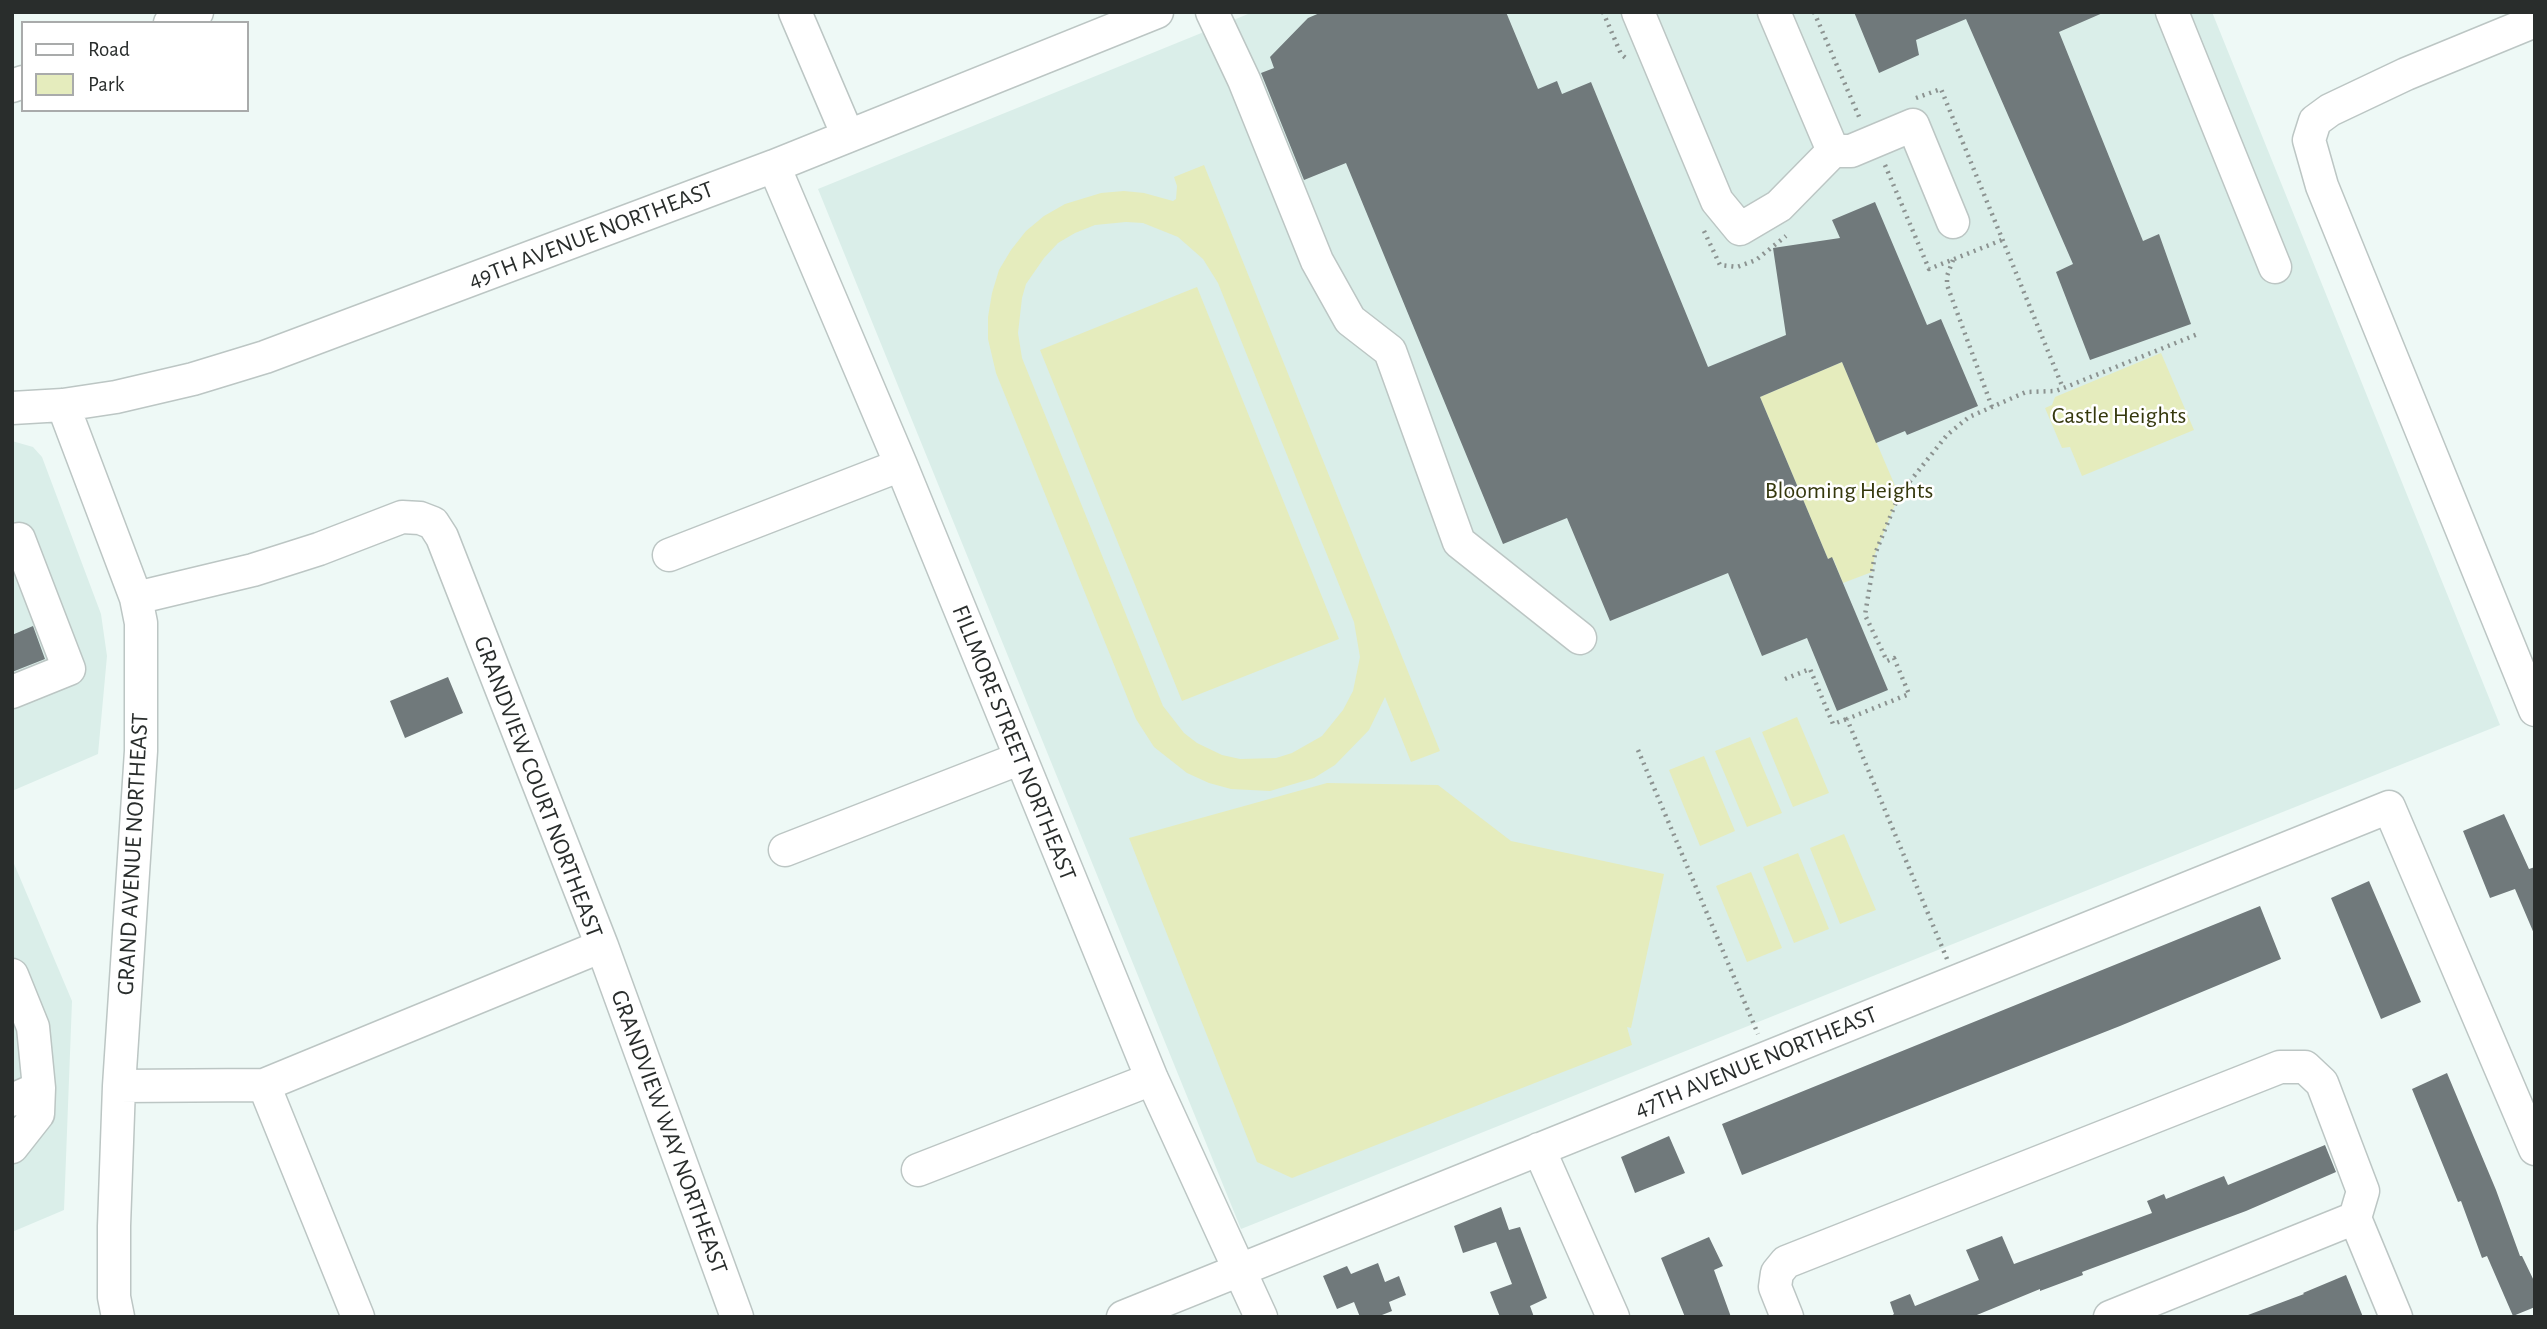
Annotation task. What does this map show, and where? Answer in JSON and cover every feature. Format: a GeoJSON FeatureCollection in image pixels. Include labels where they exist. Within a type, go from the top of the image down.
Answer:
{"type":"FeatureCollection","features":[{"type":"Feature","properties":{"kind":"street"},"geometry":{"type":"LineString","coordinates":[[175,21],[197,12]]}},
{"type":"Feature","properties":{"kind":"street"},"geometry":{"type":"LineString","coordinates":[[795,12],[848,136]]}},
{"type":"Feature","properties":{"kind":"street","name":"49TH AVENUE NORTHEAST"},"geometry":{"type":"LineString","coordinates":[[12,408],[62,405],[116,397],[194,379],[265,357],[774,166],[1157,12]]}},
{"type":"Feature","properties":{"kind":"street"},"geometry":{"type":"LineString","coordinates":[[1212,12],[1244,80],[1317,261],[1350,320],[1390,351],[1460,542],[1580,638]]}},
{"type":"Feature","properties":{"kind":"street"},"geometry":{"type":"LineString","coordinates":[[1638,12],[1717,201],[1740,229],[1779,206],[1833,151],[1851,151],[1913,125],[1953,222]]}},
{"type":"Feature","properties":{"kind":"street"},"geometry":{"type":"LineString","coordinates":[[1774,12],[1833,151]]}},
{"type":"Feature","properties":{"kind":"street"},"geometry":{"type":"LineString","coordinates":[[2172,12],[2275,267]]}},
{"type":"Feature","properties":{"kind":"street"},"geometry":{"type":"LineString","coordinates":[[2535,22],[2406,74],[2330,110],[2315,121],[2309,140],[2322,186],[2535,710]]}},
{"type":"Feature","properties":{"kind":"street","name":"FILLMORE STREET NORTHEAST"},"geometry":{"type":"LineString","coordinates":[[774,166],[901,465],[1152,1079],[1261,1317]]}},
{"type":"Feature","properties":{"kind":"street","name":"GRAND AVENUE NORTHEAST"},"geometry":{"type":"LineString","coordinates":[[62,405],[136,598],[141,623],[141,751],[119,1086],[114,1233],[114,1297],[118,1317]]}},
{"type":"Feature","properties":{"kind":"street"},"geometry":{"type":"LineString","coordinates":[[670,555],[901,465]]}},
{"type":"Feature","properties":{"kind":"street","name":"GRANDVIEW COURT NORTHEAST"},"geometry":{"type":"LineString","coordinates":[[119,1086],[264,1086],[602,946],[443,537],[433,523],[420,517],[402,517],[320,549],[253,570],[136,598]]}},
{"type":"Feature","properties":{"kind":"street"},"geometry":{"type":"LineString","coordinates":[[12,541],[19,539],[69,669],[12,692]]}},
{"type":"Feature","properties":{"kind":"street"},"geometry":{"type":"LineString","coordinates":[[785,850],[1021,758]]}},
{"type":"Feature","properties":{"kind":"street","name":"47TH AVENUE NORTHEAST"},"geometry":{"type":"LineString","coordinates":[[1124,1317],[2389,807],[2535,1149]]}},
{"type":"Feature","properties":{"kind":"street","name":"GRANDVIEW WAY NORTHEAST"},"geometry":{"type":"LineString","coordinates":[[602,946],[737,1317]]}},
{"type":"Feature","properties":{"kind":"street"},"geometry":{"type":"LineString","coordinates":[[12,975],[23,1031],[25,1094],[38,1114],[12,1147]]}},
{"type":"Feature","properties":{"kind":"street"},"geometry":{"type":"LineString","coordinates":[[1787,1317],[1775,1287],[1777,1273],[1786,1262],[2280,1068],[2305,1067],[2322,1083],[2363,1191],[2355,1218],[2396,1317]]}},
{"type":"Feature","properties":{"kind":"street"},"geometry":{"type":"LineString","coordinates":[[918,1170],[1152,1079]]}},
{"type":"Feature","properties":{"kind":"street"},"geometry":{"type":"LineString","coordinates":[[264,1086],[358,1317]]}},
{"type":"Feature","properties":{"kind":"street"},"geometry":{"type":"LineString","coordinates":[[1539,1149],[1613,1317]]}},
{"type":"Feature","properties":{"kind":"street"},"geometry":{"type":"LineString","coordinates":[[2110,1317],[2355,1218]]}},
{"type":"Feature","properties":{"kind":"path"},"geometry":{"type":"LineString","coordinates":[[1883,162],[1929,269],[2002,240]]}},
{"type":"Feature","properties":{"kind":"path"},"geometry":{"type":"LineString","coordinates":[[1953,260],[1949,266],[1947,285],[1992,407]]}},
{"type":"Feature","properties":{"kind":"path"},"geometry":{"type":"LineString","coordinates":[[1786,679],[1810,669],[1833,724],[1909,694],[1894,658],[1886,661],[1865,615],[1875,554],[1899,495],[1947,435],[1969,417],[2026,392],[2056,391],[2198,334]]}},
{"type":"Feature","properties":{"kind":"path"},"geometry":{"type":"LineString","coordinates":[[1847,719],[1957,981]]}},
{"type":"Feature","properties":{"kind":"path"},"geometry":{"type":"LineString","coordinates":[[1638,750],[1768,1057]]}},
{"type":"Feature","properties":{"kind":"shaded area"},"geometry":{"type":"Polygon","coordinates":[[[1253,12],[2212,12],[2500,725],[1241,1229],[818,189],[1253,12]]]}},
{"type":"Feature","properties":{"kind":"shaded area"},"geometry":{"type":"Polygon","coordinates":[[[12,441],[33,447],[42,457],[101,614],[107,656],[98,754],[12,791],[12,441]]]}},
{"type":"Feature","properties":{"kind":"shaded area"},"geometry":{"type":"Polygon","coordinates":[[[12,859],[72,1001],[64,1210],[12,1232],[12,859]]]}},
{"type":"Feature","properties":{"kind":"green space"},"geometry":{"type":"Polygon","coordinates":[[[1204,165],[1440,751],[1411,762],[1385,697],[1369,730],[1335,765],[1314,778],[1270,791],[1231,789],[1187,773],[1154,747],[1136,719],[996,373],[988,339],[988,317],[999,270],[1026,231],[1044,216],[1065,204],[1101,193],[1144,193],[1173,201],[1176,199],[1177,186],[1174,177],[1204,165]],[[1143,223],[1095,225],[1058,243],[1044,258],[1026,284],[1022,298],[1018,333],[1022,358],[1163,706],[1184,733],[1197,743],[1222,755],[1240,759],[1276,758],[1292,753],[1322,736],[1343,710],[1353,691],[1360,657],[1354,622],[1218,283],[1203,259],[1178,237],[1143,223]]]}},
{"type":"Feature","properties":{"kind":"green space"},"geometry":{"type":"Polygon","coordinates":[[[1197,287],[1339,639],[1182,701],[1040,350],[1197,287]]]}},
{"type":"Feature","properties":{"kind":"green space","name":"Castle Heights"},"geometry":{"type":"Polygon","coordinates":[[[2161,353],[2194,430],[2082,476],[2070,447],[2062,448],[2045,408],[2052,405],[2055,397],[2161,353]]]}},
{"type":"Feature","properties":{"kind":"green space","name":"Blooming Heights"},"geometry":{"type":"Polygon","coordinates":[[[1842,362],[1899,495],[1875,554],[1872,572],[1843,583],[1833,558],[1828,559],[1760,397],[1842,362]]]}},
{"type":"Feature","properties":{"kind":"green space"},"geometry":{"type":"Polygon","coordinates":[[[1797,717],[1829,793],[1793,807],[1762,732],[1797,717]]]}},
{"type":"Feature","properties":{"kind":"green space"},"geometry":{"type":"Polygon","coordinates":[[[1750,737],[1782,813],[1747,827],[1715,751],[1750,737]]]}},
{"type":"Feature","properties":{"kind":"green space"},"geometry":{"type":"Polygon","coordinates":[[[1704,756],[1735,831],[1700,846],[1669,770],[1704,756]]]}},
{"type":"Feature","properties":{"kind":"green space"},"geometry":{"type":"Polygon","coordinates":[[[1327,783],[1438,785],[1511,841],[1664,874],[1631,1028],[1627,1027],[1632,1045],[1292,1178],[1257,1162],[1129,838],[1327,783]]]}},
{"type":"Feature","properties":{"kind":"green space"},"geometry":{"type":"Polygon","coordinates":[[[1844,834],[1876,910],[1840,924],[1810,848],[1844,834]]]}},
{"type":"Feature","properties":{"kind":"green space"},"geometry":{"type":"Polygon","coordinates":[[[1798,853],[1829,929],[1794,943],[1763,867],[1798,853]]]}},
{"type":"Feature","properties":{"kind":"green space"},"geometry":{"type":"Polygon","coordinates":[[[1751,872],[1782,948],[1747,962],[1716,886],[1751,872]]]}},
{"type":"Feature","properties":{"kind":"building"},"geometry":{"type":"Polygon","coordinates":[[[1322,12],[1506,12],[1538,89],[1557,81],[1562,94],[1591,82],[1708,367],[1786,335],[1773,248],[1840,238],[1832,220],[1875,202],[1927,325],[1941,319],[1978,406],[1907,435],[1905,431],[1876,443],[1842,362],[1760,397],[1828,559],[1832,557],[1888,690],[1837,711],[1807,638],[1762,656],[1728,573],[1610,621],[1567,518],[1503,544],[1346,163],[1304,180],[1261,73],[1274,68],[1270,57],[1308,18],[1322,12]]]}},
{"type":"Feature","properties":{"kind":"building"},"geometry":{"type":"Polygon","coordinates":[[[1854,12],[2105,12],[2059,32],[2143,241],[2159,234],[2191,324],[2090,360],[2056,272],[2073,264],[1966,19],[1916,40],[1919,55],[1879,73],[1854,12]]]}},
{"type":"Feature","properties":{"kind":"building"},"geometry":{"type":"Polygon","coordinates":[[[33,626],[45,659],[12,672],[12,635],[33,626]]]}},
{"type":"Feature","properties":{"kind":"building"},"geometry":{"type":"Polygon","coordinates":[[[448,677],[463,713],[405,738],[390,701],[448,677]]]}},
{"type":"Feature","properties":{"kind":"building"},"geometry":{"type":"Polygon","coordinates":[[[2504,814],[2529,869],[2535,867],[2535,936],[2515,889],[2490,898],[2463,831],[2504,814]]]}},
{"type":"Feature","properties":{"kind":"building"},"geometry":{"type":"Polygon","coordinates":[[[2369,881],[2421,1002],[2381,1019],[2331,898],[2369,881]]]}},
{"type":"Feature","properties":{"kind":"building"},"geometry":{"type":"Polygon","coordinates":[[[2260,906],[2281,959],[2120,1026],[1742,1175],[1722,1124],[2260,906]]]}},
{"type":"Feature","properties":{"kind":"building"},"geometry":{"type":"Polygon","coordinates":[[[2447,1073],[2496,1190],[2520,1256],[2535,1283],[2535,1307],[2513,1316],[2487,1256],[2482,1258],[2461,1201],[2458,1202],[2412,1089],[2447,1073]]]}},
{"type":"Feature","properties":{"kind":"building"},"geometry":{"type":"Polygon","coordinates":[[[1669,1136],[1685,1173],[1635,1193],[1621,1157],[1669,1136]]]}},
{"type":"Feature","properties":{"kind":"building"},"geometry":{"type":"Polygon","coordinates":[[[2325,1145],[2336,1172],[2246,1211],[2082,1272],[2083,1275],[2040,1289],[1972,1317],[1890,1317],[1894,1314],[1890,1302],[1910,1294],[1915,1306],[1979,1280],[1966,1250],[2002,1236],[2014,1264],[2152,1213],[2147,1201],[2164,1194],[2166,1199],[2224,1176],[2228,1185],[2325,1145]]]}},
{"type":"Feature","properties":{"kind":"building"},"geometry":{"type":"Polygon","coordinates":[[[1501,1207],[1509,1230],[1520,1227],[1547,1298],[1530,1306],[1534,1317],[1500,1317],[1490,1292],[1512,1284],[1496,1242],[1463,1253],[1454,1226],[1501,1207]]]}},
{"type":"Feature","properties":{"kind":"building"},"geometry":{"type":"Polygon","coordinates":[[[1709,1237],[1723,1266],[1714,1270],[1731,1317],[1685,1317],[1661,1258],[1709,1237]]]}},
{"type":"Feature","properties":{"kind":"building"},"geometry":{"type":"Polygon","coordinates":[[[1378,1263],[1385,1282],[1399,1276],[1406,1295],[1389,1302],[1392,1311],[1377,1317],[1360,1317],[1354,1302],[1337,1309],[1323,1276],[1347,1266],[1351,1274],[1378,1263]]]}},
{"type":"Feature","properties":{"kind":"building"},"geometry":{"type":"Polygon","coordinates":[[[2346,1275],[2363,1317],[2248,1315],[2304,1294],[2346,1275]]]}}]}
